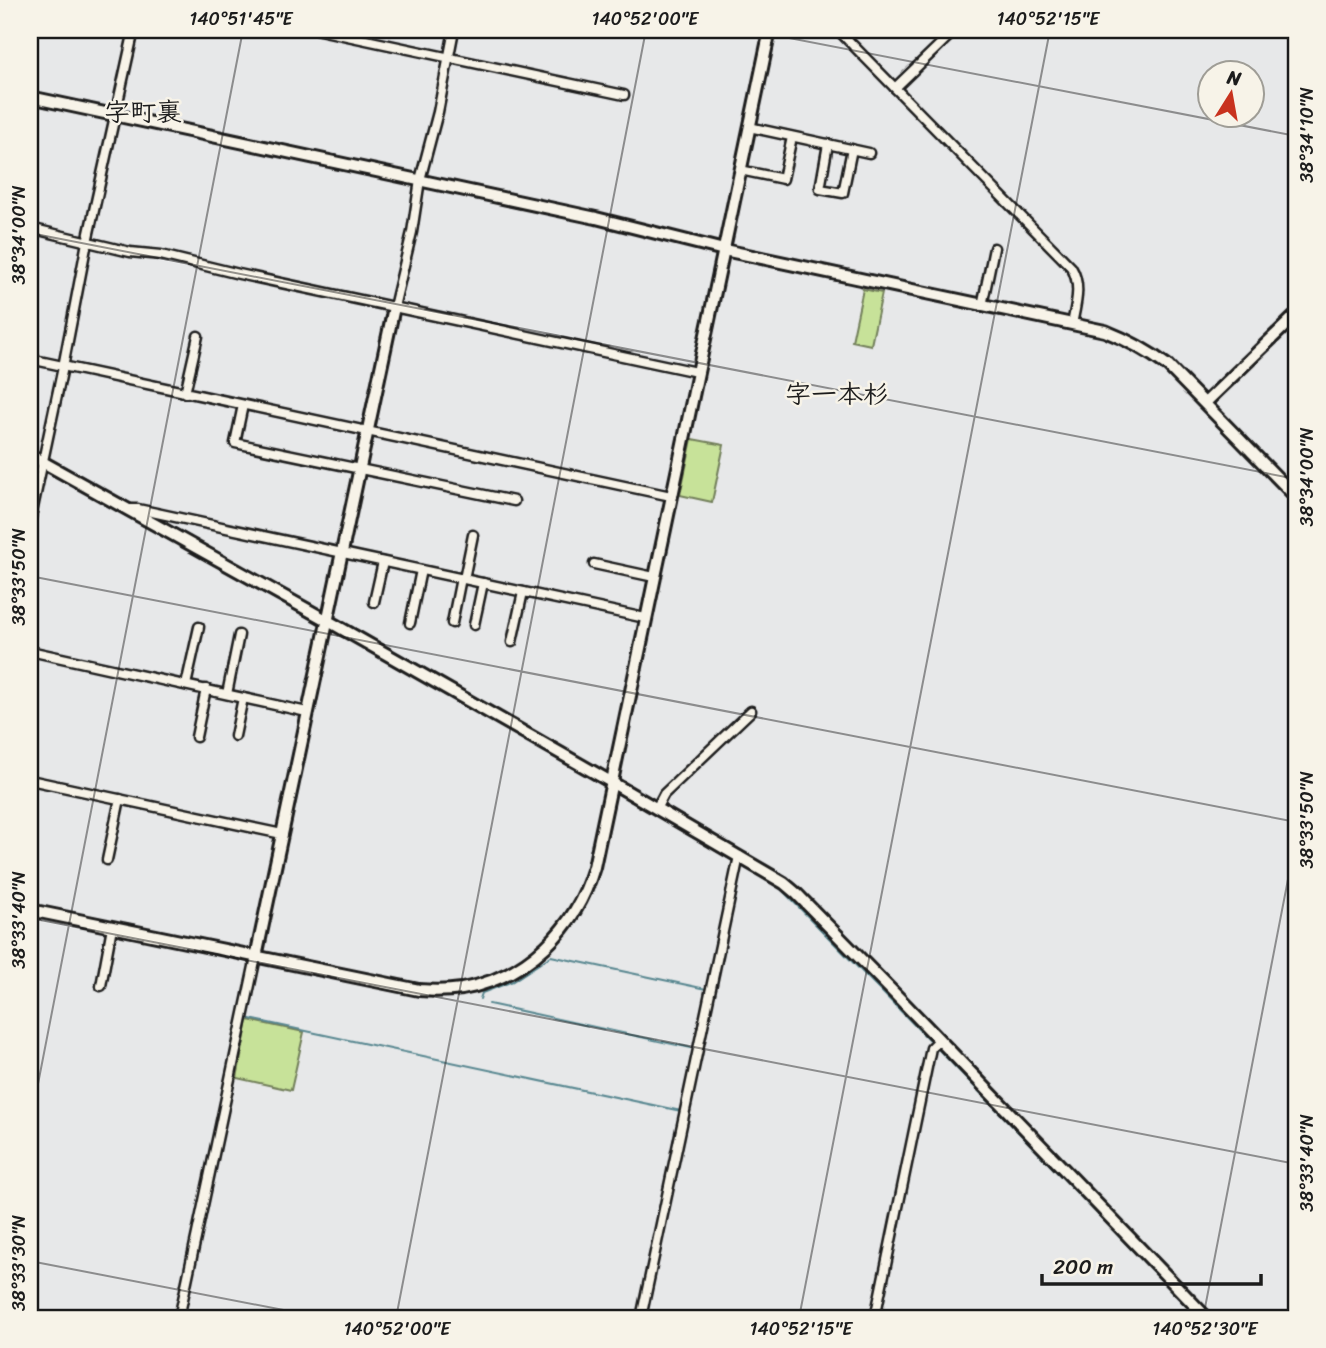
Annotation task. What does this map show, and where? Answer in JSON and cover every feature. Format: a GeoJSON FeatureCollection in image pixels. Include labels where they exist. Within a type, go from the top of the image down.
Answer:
{"type":"FeatureCollection","features":[{"type":"Feature","properties":{"kind":"street"},"geometry":{"type":"LineString","coordinates":[[30,522],[87,242],[134,30]]}},
{"type":"Feature","properties":{"kind":"street"},"geometry":{"type":"LineString","coordinates":[[319,30],[624,95]]}},
{"type":"Feature","properties":{"kind":"street"},"geometry":{"type":"LineString","coordinates":[[179,1318],[454,30]]}},
{"type":"Feature","properties":{"kind":"street"},"geometry":{"type":"LineString","coordinates":[[30,910],[419,990],[461,989],[481,984],[509,972],[533,957],[560,933],[583,898],[594,867],[770,30]]}},
{"type":"Feature","properties":{"kind":"street"},"geometry":{"type":"LineString","coordinates":[[838,30],[1071,267],[1078,281],[1072,324]]}},
{"type":"Feature","properties":{"kind":"street"},"geometry":{"type":"LineString","coordinates":[[895,88],[955,30]]}},
{"type":"Feature","properties":{"kind":"street"},"geometry":{"type":"LineString","coordinates":[[30,97],[596,218],[724,250],[1105,331],[1149,352],[1168,366],[1296,497]]}},
{"type":"Feature","properties":{"kind":"street"},"geometry":{"type":"LineString","coordinates":[[749,128],[869,153]]}},
{"type":"Feature","properties":{"kind":"street"},"geometry":{"type":"LineString","coordinates":[[740,170],[783,179],[792,136]]}},
{"type":"Feature","properties":{"kind":"street"},"geometry":{"type":"LineString","coordinates":[[828,144],[820,188],[843,193],[852,149]]}},
{"type":"Feature","properties":{"kind":"street"},"geometry":{"type":"LineString","coordinates":[[30,228],[130,252],[161,255],[697,372]]}},
{"type":"Feature","properties":{"kind":"street"},"geometry":{"type":"LineString","coordinates":[[982,306],[995,248]]}},
{"type":"Feature","properties":{"kind":"street"},"geometry":{"type":"LineString","coordinates":[[1205,403],[1296,315]]}},
{"type":"Feature","properties":{"kind":"street"},"geometry":{"type":"LineString","coordinates":[[185,393],[198,337]]}},
{"type":"Feature","properties":{"kind":"street"},"geometry":{"type":"LineString","coordinates":[[30,359],[671,496]]}},
{"type":"Feature","properties":{"kind":"street"},"geometry":{"type":"LineString","coordinates":[[243,405],[235,443],[514,501]]}},
{"type":"Feature","properties":{"kind":"street"},"geometry":{"type":"LineString","coordinates":[[30,455],[611,782],[738,860],[769,873],[797,894],[936,1044],[1207,1318]]}},
{"type":"Feature","properties":{"kind":"street"},"geometry":{"type":"LineString","coordinates":[[129,509],[645,618]]}},
{"type":"Feature","properties":{"kind":"street"},"geometry":{"type":"LineString","coordinates":[[452,624],[473,535]]}},
{"type":"Feature","properties":{"kind":"street"},"geometry":{"type":"LineString","coordinates":[[374,601],[383,562]]}},
{"type":"Feature","properties":{"kind":"street"},"geometry":{"type":"LineString","coordinates":[[594,564],[654,577]]}},
{"type":"Feature","properties":{"kind":"street"},"geometry":{"type":"LineString","coordinates":[[410,623],[421,570]]}},
{"type":"Feature","properties":{"kind":"street"},"geometry":{"type":"LineString","coordinates":[[474,625],[483,583]]}},
{"type":"Feature","properties":{"kind":"street"},"geometry":{"type":"LineString","coordinates":[[512,642],[523,592]]}},
{"type":"Feature","properties":{"kind":"street"},"geometry":{"type":"LineString","coordinates":[[186,685],[199,627]]}},
{"type":"Feature","properties":{"kind":"street"},"geometry":{"type":"LineString","coordinates":[[227,694],[239,635]]}},
{"type":"Feature","properties":{"kind":"street"},"geometry":{"type":"LineString","coordinates":[[30,651],[307,712]]}},
{"type":"Feature","properties":{"kind":"street"},"geometry":{"type":"LineString","coordinates":[[196,737],[206,690]]}},
{"type":"Feature","properties":{"kind":"street"},"geometry":{"type":"LineString","coordinates":[[235,736],[243,698]]}},
{"type":"Feature","properties":{"kind":"street"},"geometry":{"type":"LineString","coordinates":[[656,808],[664,794],[751,711]]}},
{"type":"Feature","properties":{"kind":"street"},"geometry":{"type":"LineString","coordinates":[[30,780],[282,834]]}},
{"type":"Feature","properties":{"kind":"street"},"geometry":{"type":"LineString","coordinates":[[107,860],[120,799]]}},
{"type":"Feature","properties":{"kind":"street"},"geometry":{"type":"LineString","coordinates":[[641,1318],[738,860]]}},
{"type":"Feature","properties":{"kind":"street"},"geometry":{"type":"LineString","coordinates":[[101,986],[112,927]]}},
{"type":"Feature","properties":{"kind":"street"},"geometry":{"type":"LineString","coordinates":[[875,1318],[936,1044]]}},
{"type":"Feature","properties":{"kind":"green space"},"geometry":{"type":"Polygon","coordinates":[[[863,289],[882,293],[871,345],[852,341],[863,289]]]}},
{"type":"Feature","properties":{"kind":"green space"},"geometry":{"type":"Polygon","coordinates":[[[692,439],[724,445],[712,502],[680,495],[692,439]]]}},
{"type":"Feature","properties":{"kind":"green space"},"geometry":{"type":"Polygon","coordinates":[[[248,1020],[304,1032],[291,1090],[237,1078],[248,1020]]]}},
{"type":"Feature","properties":{"kind":"waterway"},"geometry":{"type":"LineString","coordinates":[[220,567],[318,622]]}},
{"type":"Feature","properties":{"kind":"waterway"},"geometry":{"type":"LineString","coordinates":[[335,632],[593,779]]}},
{"type":"Feature","properties":{"kind":"waterway"},"geometry":{"type":"LineString","coordinates":[[621,795],[712,847]]}},
{"type":"Feature","properties":{"kind":"waterway"},"geometry":{"type":"LineString","coordinates":[[777,885],[932,1043]]}},
{"type":"Feature","properties":{"kind":"waterway"},"geometry":{"type":"LineString","coordinates":[[480,999],[482,993],[513,981],[551,956],[706,989]]}},
{"type":"Feature","properties":{"kind":"waterway"},"geometry":{"type":"LineString","coordinates":[[489,1004],[691,1048]]}},
{"type":"Feature","properties":{"kind":"waterway"},"geometry":{"type":"LineString","coordinates":[[250,1019],[681,1111]]}},
{"type":"Feature","properties":{"kind":"waterway"},"geometry":{"type":"LineString","coordinates":[[936,1047],[1198,1318]]}},
{"type":"Feature","properties":{"kind":"district","name":"字町裏"},"geometry":{"type":"Point","coordinates":[143,112]}},
{"type":"Feature","properties":{"kind":"district","name":"字一本杉"},"geometry":{"type":"Point","coordinates":[837,394]}}]}
